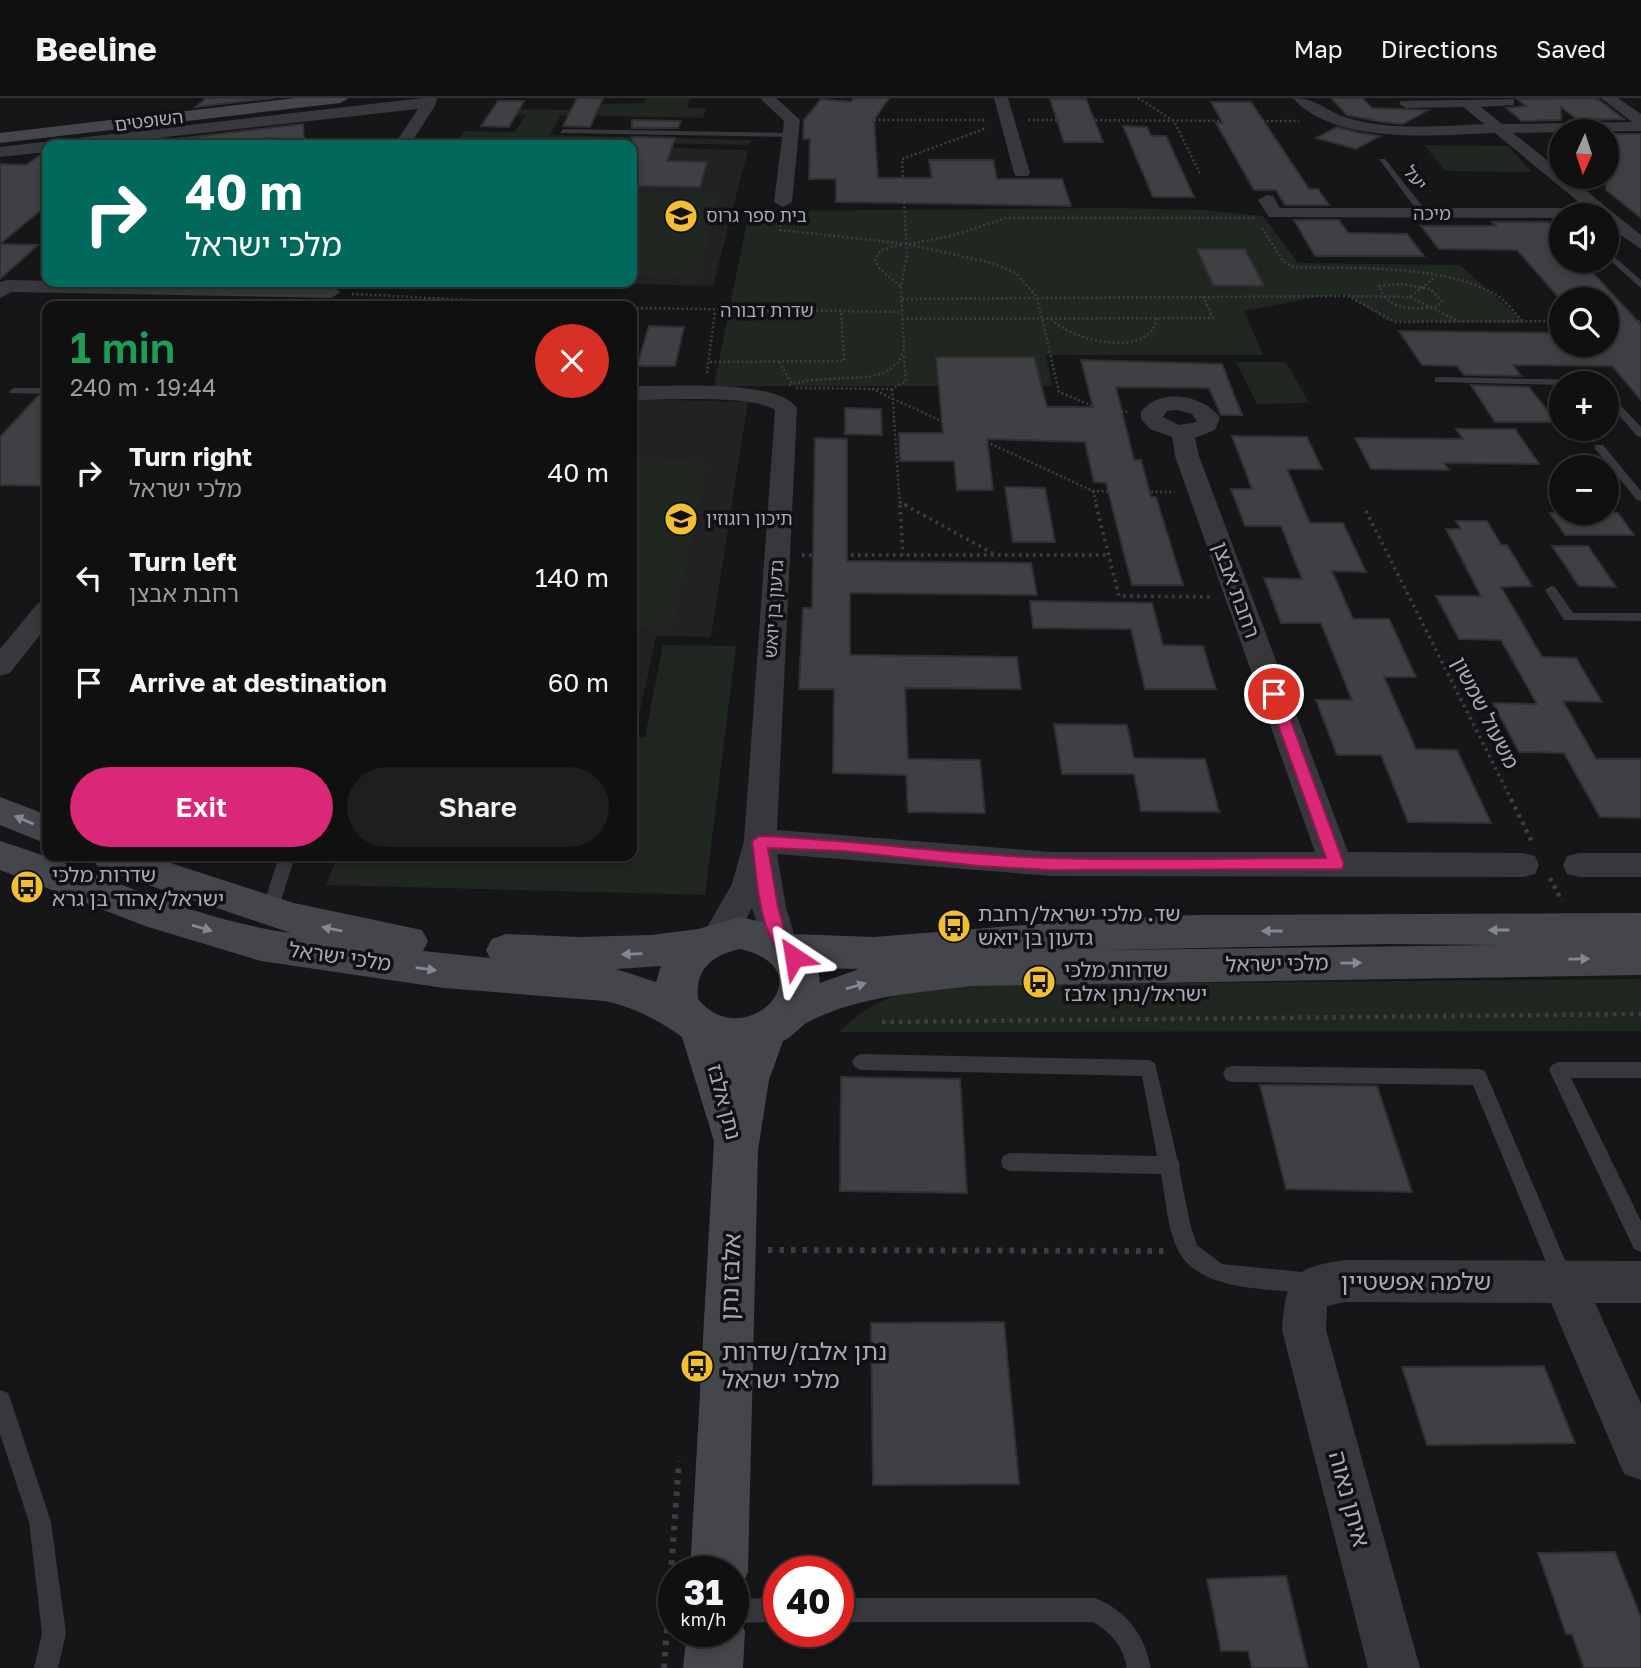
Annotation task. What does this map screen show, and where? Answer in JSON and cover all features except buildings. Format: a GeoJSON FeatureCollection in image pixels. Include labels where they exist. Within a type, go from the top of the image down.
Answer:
{"type":"FeatureCollection","features":[{"type":"Feature","properties":{"kind":"street","name":"השופטים"},"geometry":{"type":"LineString","coordinates":[[0,133],[289,98]]}},
{"type":"Feature","properties":{"kind":"street","name":"השופטים"},"geometry":{"type":"LineString","coordinates":[[0,138],[340,98]]}},
{"type":"Feature","properties":{"kind":"street"},"geometry":{"type":"LineString","coordinates":[[767,98],[791,127],[783,202]]}},
{"type":"Feature","properties":{"kind":"street"},"geometry":{"type":"LineString","coordinates":[[1001,98],[1022,173]]}},
{"type":"Feature","properties":{"kind":"street"},"geometry":{"type":"LineString","coordinates":[[1300,98],[1314,108],[1346,121],[1394,128],[1641,126]]}},
{"type":"Feature","properties":{"kind":"street"},"geometry":{"type":"LineString","coordinates":[[1608,98],[1641,121]]}},
{"type":"Feature","properties":{"kind":"street"},"geometry":{"type":"LineString","coordinates":[[135,140],[429,101]]}},
{"type":"Feature","properties":{"kind":"street"},"geometry":{"type":"LineString","coordinates":[[405,140],[429,101]]}},
{"type":"Feature","properties":{"kind":"street"},"geometry":{"type":"LineString","coordinates":[[1406,104],[1509,102]]}},
{"type":"Feature","properties":{"kind":"street"},"geometry":{"type":"LineString","coordinates":[[1467,103],[1590,203]]}},
{"type":"Feature","properties":{"kind":"street"},"geometry":{"type":"LineString","coordinates":[[0,152],[42,148]]}},
{"type":"Feature","properties":{"kind":"street","name":"מיכה"},"geometry":{"type":"LineString","coordinates":[[1267,200],[1275,213],[1549,215]]}},
{"type":"Feature","properties":{"kind":"street"},"geometry":{"type":"LineString","coordinates":[[1619,226],[1641,244]]}},
{"type":"Feature","properties":{"kind":"street"},"geometry":{"type":"LineString","coordinates":[[3,289],[331,292]]}},
{"type":"Feature","properties":{"kind":"street","name":"גדעון בן יואש"},"geometry":{"type":"LineString","coordinates":[[637,393],[757,397],[785,404],[787,414],[760,841]]}},
{"type":"Feature","properties":{"kind":"street","name":"רחבת אבצן"},"geometry":{"type":"LineString","coordinates":[[1152,412],[1157,424],[1182,432],[1200,492],[1336,864]]}},
{"type":"Feature","properties":{"kind":"street"},"geometry":{"type":"LineString","coordinates":[[0,667],[42,615]]}},
{"type":"Feature","properties":{"kind":"street"},"geometry":{"type":"LineString","coordinates":[[0,810],[42,828]]}},
{"type":"Feature","properties":{"kind":"street"},"geometry":{"type":"LineString","coordinates":[[760,841],[844,845],[979,860],[1051,864],[1536,864]]}},
{"type":"Feature","properties":{"kind":"street"},"geometry":{"type":"LineString","coordinates":[[760,841],[768,897],[784,947],[800,970],[800,997],[779,1020],[732,1036],[693,1021],[679,1004],[677,976],[685,959],[709,941],[748,886],[760,841]]}},
{"type":"Feature","properties":{"kind":"street","name":"מלכי ישראל"},"geometry":{"type":"LineString","coordinates":[[0,855],[159,915],[261,945],[444,971],[605,984],[633,990],[693,1021]]}},
{"type":"Feature","properties":{"kind":"street","name":"מלכי ישראל"},"geometry":{"type":"LineString","coordinates":[[123,861],[189,887],[269,913],[383,938],[485,949],[604,955],[709,941]]}},
{"type":"Feature","properties":{"kind":"street"},"geometry":{"type":"LineString","coordinates":[[1579,865],[1641,865]]}},
{"type":"Feature","properties":{"kind":"street","name":"מלכי ישראל"},"geometry":{"type":"LineString","coordinates":[[784,947],[872,954],[1051,937],[1157,932],[1641,929]]}},
{"type":"Feature","properties":{"kind":"street"},"geometry":{"type":"LineString","coordinates":[[709,941],[751,933],[784,947]]}},
{"type":"Feature","properties":{"kind":"street","name":"מלכי ישראל"},"geometry":{"type":"LineString","coordinates":[[779,1020],[871,982],[918,973],[971,969],[1641,958]]}},
{"type":"Feature","properties":{"kind":"street","name":"נתן אלבז"},"geometry":{"type":"LineString","coordinates":[[735,1150],[747,1080],[779,1020]]}},
{"type":"Feature","properties":{"kind":"street","name":"נתן אלבז"},"geometry":{"type":"LineString","coordinates":[[693,1021],[719,1079],[735,1150]]}},
{"type":"Feature","properties":{"kind":"street","name":"אלבז נתן"},"geometry":{"type":"LineString","coordinates":[[720,1556],[735,1150]]}},
{"type":"Feature","properties":{"kind":"street"},"geometry":{"type":"LineString","coordinates":[[1564,1282],[1641,1457]]}},
{"type":"Feature","properties":{"kind":"street","name":"שלמה אפשטיין"},"geometry":{"type":"LineString","coordinates":[[1304,1330],[1306,1294],[1323,1283],[1641,1282]]}},
{"type":"Feature","properties":{"kind":"street","name":"איתן נאוה"},"geometry":{"type":"LineString","coordinates":[[1304,1330],[1394,1668]]}},
{"type":"Feature","properties":{"kind":"street"},"geometry":{"type":"LineString","coordinates":[[713,1668],[715,1647]]}},
{"type":"Feature","properties":{"kind":"lane"},"geometry":{"type":"LineString","coordinates":[[563,131],[791,127]]}},
{"type":"Feature","properties":{"kind":"lane","name":"יעל"},"geometry":{"type":"LineString","coordinates":[[1382,161],[1424,215]]}},
{"type":"Feature","properties":{"kind":"lane"},"geometry":{"type":"LineString","coordinates":[[1619,264],[1641,285]]}},
{"type":"Feature","properties":{"kind":"lane"},"geometry":{"type":"LineString","coordinates":[[1438,380],[1549,382]]}},
{"type":"Feature","properties":{"kind":"lane"},"geometry":{"type":"LineString","coordinates":[[14,391],[42,391]]}},
{"type":"Feature","properties":{"kind":"lane"},"geometry":{"type":"LineString","coordinates":[[1619,408],[1641,433]]}},
{"type":"Feature","properties":{"kind":"lane"},"geometry":{"type":"LineString","coordinates":[[1599,447],[1641,498]]}},
{"type":"Feature","properties":{"kind":"lane"},"geometry":{"type":"LineString","coordinates":[[1551,590],[1569,617],[1641,617]]}},
{"type":"Feature","properties":{"kind":"lane"},"geometry":{"type":"LineString","coordinates":[[269,913],[285,861]]}},
{"type":"Feature","properties":{"kind":"lane"},"geometry":{"type":"LineString","coordinates":[[861,1062],[1149,1068],[1171,1165],[1181,1227],[1190,1251],[1218,1273],[1323,1283]]}},
{"type":"Feature","properties":{"kind":"lane"},"geometry":{"type":"LineString","coordinates":[[1641,1070],[1558,1070],[1641,1242]]}},
{"type":"Feature","properties":{"kind":"lane"},"geometry":{"type":"LineString","coordinates":[[1232,1074],[1479,1077],[1564,1282]]}},
{"type":"Feature","properties":{"kind":"lane"},"geometry":{"type":"LineString","coordinates":[[1010,1162],[1171,1165]]}},
{"type":"Feature","properties":{"kind":"lane"},"geometry":{"type":"LineString","coordinates":[[0,1401],[40,1522],[54,1633],[46,1668]]}},
{"type":"Feature","properties":{"kind":"lane"},"geometry":{"type":"LineString","coordinates":[[854,1610],[1095,1610],[1114,1619],[1130,1639],[1139,1668]]}},
{"type":"Feature","properties":{"kind":"path"},"geometry":{"type":"LineString","coordinates":[[1138,98],[1174,121],[1199,174]]}},
{"type":"Feature","properties":{"kind":"path"},"geometry":{"type":"LineString","coordinates":[[791,127],[1008,120],[1346,121]]}},
{"type":"Feature","properties":{"kind":"path"},"geometry":{"type":"LineString","coordinates":[[904,349],[900,362],[884,373],[792,384],[785,388],[892,389],[906,381],[901,287],[905,278],[907,244],[902,159],[1008,120]]}},
{"type":"Feature","properties":{"kind":"path"},"geometry":{"type":"LineString","coordinates":[[783,202],[780,230],[907,244],[1004,267],[1025,280],[1037,297],[1059,392],[1105,411],[1152,412]]}},
{"type":"Feature","properties":{"kind":"path"},"geometry":{"type":"LineString","coordinates":[[901,287],[879,268],[875,259],[881,250],[951,236],[1006,218],[1255,218],[1283,261],[1293,267],[1403,271],[1435,277],[1493,292],[1523,321]]}},
{"type":"Feature","properties":{"kind":"path"},"geometry":{"type":"LineString","coordinates":[[1410,297],[1435,277]]}},
{"type":"Feature","properties":{"kind":"path"},"geometry":{"type":"LineString","coordinates":[[1401,284],[1423,286],[1438,293],[1442,301],[1432,308],[1402,307],[1388,303],[1380,295],[1379,286],[1401,284]]}},
{"type":"Feature","properties":{"kind":"path"},"geometry":{"type":"LineString","coordinates":[[331,292],[497,301]]}},
{"type":"Feature","properties":{"kind":"path"},"geometry":{"type":"LineString","coordinates":[[902,299],[1380,295],[1410,297],[1459,322]]}},
{"type":"Feature","properties":{"kind":"path"},"geometry":{"type":"LineString","coordinates":[[902,319],[1213,318],[1203,296]]}},
{"type":"Feature","properties":{"kind":"path"},"geometry":{"type":"LineString","coordinates":[[1348,296],[1395,322],[1549,321]]}},
{"type":"Feature","properties":{"kind":"path","name":"שדרת דבורה"},"geometry":{"type":"LineString","coordinates":[[637,308],[902,312]]}},
{"type":"Feature","properties":{"kind":"path"},"geometry":{"type":"LineString","coordinates":[[700,395],[710,362],[715,311]]}},
{"type":"Feature","properties":{"kind":"path"},"geometry":{"type":"LineString","coordinates":[[710,362],[844,361],[841,311]]}},
{"type":"Feature","properties":{"kind":"path"},"geometry":{"type":"LineString","coordinates":[[1051,318],[1070,334],[1110,342],[1146,335],[1156,325],[1157,318]]}},
{"type":"Feature","properties":{"kind":"path"},"geometry":{"type":"LineString","coordinates":[[1619,321],[1641,321]]}},
{"type":"Feature","properties":{"kind":"path"},"geometry":{"type":"LineString","coordinates":[[779,362],[792,384]]}},
{"type":"Feature","properties":{"kind":"path"},"geometry":{"type":"LineString","coordinates":[[872,389],[1093,491],[1200,492]]}},
{"type":"Feature","properties":{"kind":"path"},"geometry":{"type":"LineString","coordinates":[[892,389],[904,555]]}},
{"type":"Feature","properties":{"kind":"path"},"geometry":{"type":"LineString","coordinates":[[1093,491],[1119,596],[1239,597]]}},
{"type":"Feature","properties":{"kind":"path"},"geometry":{"type":"LineString","coordinates":[[900,501],[996,555]]}},
{"type":"Feature","properties":{"kind":"path","name":"משעול שמשון"},"geometry":{"type":"LineString","coordinates":[[1366,511],[1536,864],[1577,929]]}},
{"type":"Feature","properties":{"kind":"path"},"geometry":{"type":"LineString","coordinates":[[778,555],[1109,555]]}},
{"type":"Feature","properties":{"kind":"path"},"geometry":{"type":"LineString","coordinates":[[882,1022],[1641,1014]]}},
{"type":"Feature","properties":{"kind":"path"},"geometry":{"type":"LineString","coordinates":[[732,1250],[1190,1251]]}},
{"type":"Feature","properties":{"kind":"shaded area"},"geometry":{"type":"Polygon","coordinates":[[[646,98],[690,98],[687,108],[706,108],[703,118],[561,115],[550,135],[751,140],[749,145],[637,143],[637,140],[458,139],[464,131],[515,132],[526,115],[512,114],[516,109],[574,110],[577,105],[644,103],[646,98]]]}},
{"type":"Feature","properties":{"kind":"shaded area"},"geometry":{"type":"Polygon","coordinates":[[[1424,145],[1508,146],[1532,172],[1445,171],[1424,145]]]}},
{"type":"Feature","properties":{"kind":"shaded area","name":"בית ספר גרוס"},"geometry":{"type":"Polygon","coordinates":[[[637,147],[748,150],[713,286],[637,284],[637,147]]]}},
{"type":"Feature","properties":{"kind":"shaded area"},"geometry":{"type":"Polygon","coordinates":[[[637,192],[719,194],[699,278],[637,276],[637,192]]]}},
{"type":"Feature","properties":{"kind":"shaded area"},"geometry":{"type":"Polygon","coordinates":[[[1114,208],[1205,210],[1263,216],[1298,263],[1460,265],[1525,323],[1388,321],[1347,295],[1323,296],[1244,311],[1263,355],[1046,355],[1052,386],[714,386],[747,222],[766,211],[1114,208]]]}},
{"type":"Feature","properties":{"kind":"shaded area"},"geometry":{"type":"Polygon","coordinates":[[[1236,362],[1286,362],[1309,403],[1257,404],[1236,362]]]}},
{"type":"Feature","properties":{"kind":"shaded area","name":"תיכון רוגוזין"},"geometry":{"type":"Polygon","coordinates":[[[637,399],[748,402],[711,637],[656,636],[637,726],[637,399]]]}},
{"type":"Feature","properties":{"kind":"shaded area"},"geometry":{"type":"Polygon","coordinates":[[[637,458],[708,461],[672,630],[637,629],[637,458]]]}},
{"type":"Feature","properties":{"kind":"shaded area"},"geometry":{"type":"Polygon","coordinates":[[[663,645],[736,646],[705,895],[326,885],[336,861],[637,861],[637,737],[645,737],[663,645]]]}},
{"type":"Feature","properties":{"kind":"shaded area"},"geometry":{"type":"Polygon","coordinates":[[[1641,979],[1641,1031],[839,1032],[886,999],[916,991],[972,985],[1641,979]]]}},
{"type":"Feature","properties":{"kind":"place","name":"בית ספר גרוס"},"geometry":{"type":"Point","coordinates":[681,216]}},
{"type":"Feature","properties":{"kind":"place","name":"תיכון רוגוזין"},"geometry":{"type":"Point","coordinates":[681,519]}},
{"type":"Feature","properties":{"kind":"place","name":"שדרות מלכי ישראל/אהוד בן גרא"},"geometry":{"type":"Point","coordinates":[27,887]}},
{"type":"Feature","properties":{"kind":"place","name":"שד. מלכי ישראל/רחבת גדעון בן יואש"},"geometry":{"type":"Point","coordinates":[954,926]}},
{"type":"Feature","properties":{"kind":"place","name":"שדרות מלכי ישראל/נתן אלבז"},"geometry":{"type":"Point","coordinates":[1039,982]}},
{"type":"Feature","properties":{"kind":"place","name":"נתן אלבז/שדרות מלכי ישראל"},"geometry":{"type":"Point","coordinates":[697,1366]}},
{"type":"Feature","properties":{"kind":"route"},"geometry":{"type":"LineString","coordinates":[[794,957],[780,944],[769,907],[760,841],[844,845],[979,860],[1051,864],[1336,864],[1274,694]]}}]}
